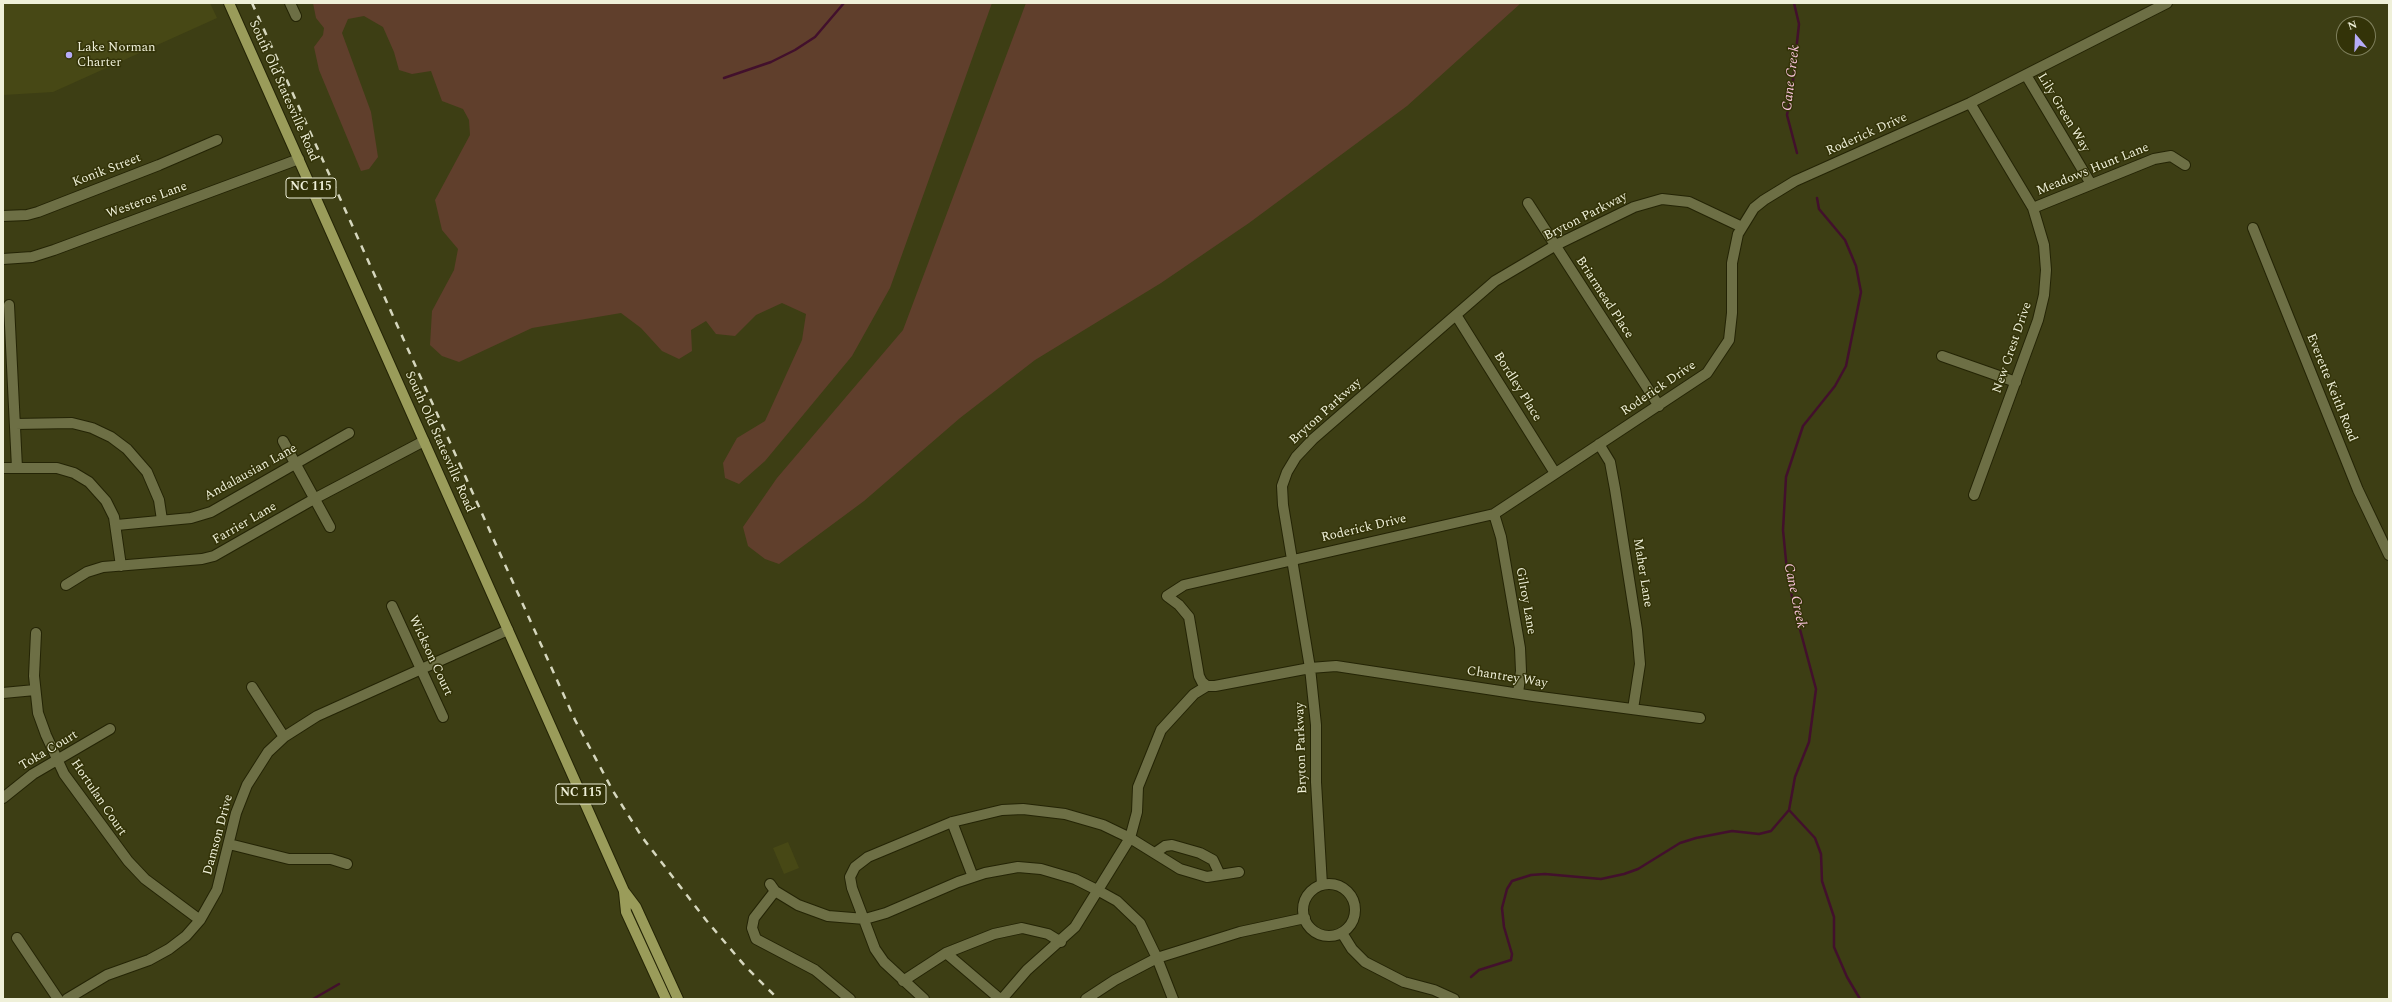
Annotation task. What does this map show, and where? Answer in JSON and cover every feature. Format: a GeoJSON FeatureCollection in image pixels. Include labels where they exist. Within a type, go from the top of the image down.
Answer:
{"type":"FeatureCollection","features":[{"type":"Feature","properties":{"kind":"main road","name":"South Old Statesville Road"},"geometry":{"type":"LineString","coordinates":[[229,3],[624,891],[636,907],[678,999]]}},
{"type":"Feature","properties":{"kind":"main road","name":"South Old Statesville Road"},"geometry":{"type":"LineString","coordinates":[[624,891],[626,912],[666,999]]}},
{"type":"Feature","properties":{"kind":"street"},"geometry":{"type":"LineString","coordinates":[[290,3],[296,16]]}},
{"type":"Feature","properties":{"kind":"street","name":"Roderick Drive"},"geometry":{"type":"LineString","coordinates":[[1207,686],[1202,682],[1199,676],[1189,617],[1179,605],[1167,596],[1184,585],[1292,559],[1494,514],[1707,373],[1729,340],[1732,313],[1734,247],[1742,227],[1754,208],[1784,187],[1970,103],[2167,3]]}},
{"type":"Feature","properties":{"kind":"street","name":"Lily Green Way"},"geometry":{"type":"LineString","coordinates":[[2026,75],[2091,184]]}},
{"type":"Feature","properties":{"kind":"street","name":"New Crest Drive"},"geometry":{"type":"LineString","coordinates":[[1970,103],[2033,208],[2044,245],[2046,283],[2038,320],[1974,495]]}},
{"type":"Feature","properties":{"kind":"street","name":"Konik Street"},"geometry":{"type":"LineString","coordinates":[[3,216],[32,214],[159,166],[217,140]]}},
{"type":"Feature","properties":{"kind":"street","name":"Meadows Hunt Lane"},"geometry":{"type":"LineString","coordinates":[[2033,208],[2163,157],[2178,159],[2185,165]]}},
{"type":"Feature","properties":{"kind":"street","name":"Westeros Lane"},"geometry":{"type":"LineString","coordinates":[[3,259],[32,257],[54,250],[299,159]]}},
{"type":"Feature","properties":{"kind":"street","name":"Bryton Parkway"},"geometry":{"type":"LineString","coordinates":[[1322,885],[1316,782],[1316,726],[1310,668],[1285,523],[1282,486],[1287,472],[1296,457],[1313,439],[1495,281],[1554,246],[1634,207],[1662,198],[1689,202],[1742,227]]}},
{"type":"Feature","properties":{"kind":"street","name":"Briarmead Place"},"geometry":{"type":"LineString","coordinates":[[1528,203],[1554,246],[1659,406]]}},
{"type":"Feature","properties":{"kind":"street","name":"Everette Keith Road"},"geometry":{"type":"LineString","coordinates":[[2253,228],[2358,490],[2389,555]]}},
{"type":"Feature","properties":{"kind":"street"},"geometry":{"type":"LineString","coordinates":[[9,305],[7,362],[15,424],[17,468]]}},
{"type":"Feature","properties":{"kind":"street","name":"Bordley Place"},"geometry":{"type":"LineString","coordinates":[[1456,315],[1555,473]]}},
{"type":"Feature","properties":{"kind":"street"},"geometry":{"type":"LineString","coordinates":[[1942,356],[2016,382]]}},
{"type":"Feature","properties":{"kind":"street"},"geometry":{"type":"LineString","coordinates":[[15,424],[72,423],[92,428],[111,437],[127,449],[147,472],[157,495],[162,520]]}},
{"type":"Feature","properties":{"kind":"street","name":"Andalausian Lane"},"geometry":{"type":"LineString","coordinates":[[117,525],[191,518],[211,512],[349,433]]}},
{"type":"Feature","properties":{"kind":"street","name":"Farrier Lane"},"geometry":{"type":"LineString","coordinates":[[66,585],[87,572],[122,566],[214,556],[314,499],[424,441]]}},
{"type":"Feature","properties":{"kind":"street"},"geometry":{"type":"LineString","coordinates":[[283,442],[330,527]]}},
{"type":"Feature","properties":{"kind":"street","name":"Maher Lane"},"geometry":{"type":"LineString","coordinates":[[1599,444],[1610,462],[1616,489],[1637,630],[1640,664],[1633,709]]}},
{"type":"Feature","properties":{"kind":"street"},"geometry":{"type":"LineString","coordinates":[[3,468],[57,468],[81,478],[95,488],[106,501],[117,525],[122,566]]}},
{"type":"Feature","properties":{"kind":"street","name":"Gilroy Lane"},"geometry":{"type":"LineString","coordinates":[[1494,514],[1501,537],[1520,648],[1521,671],[1518,693]]}},
{"type":"Feature","properties":{"kind":"street","name":"Wickson Court"},"geometry":{"type":"LineString","coordinates":[[392,606],[443,717]]}},
{"type":"Feature","properties":{"kind":"street","name":"Damson Drive"},"geometry":{"type":"LineString","coordinates":[[67,999],[107,975],[149,960],[169,949],[186,936],[200,920],[217,890],[236,812],[247,785],[268,752],[284,737],[317,716],[508,630]]}},
{"type":"Feature","properties":{"kind":"street","name":"Hortulan Court"},"geometry":{"type":"LineString","coordinates":[[36,632],[35,690],[38,713],[64,774],[128,862],[145,879],[200,920]]}},
{"type":"Feature","properties":{"kind":"street","name":"Chantrey Way"},"geometry":{"type":"LineString","coordinates":[[1207,686],[1215,686],[1310,668],[1342,667],[1700,718]]}},
{"type":"Feature","properties":{"kind":"street"},"geometry":{"type":"LineString","coordinates":[[946,953],[1001,999],[1027,970],[1061,942],[1075,928],[1130,838],[1137,812],[1138,787],[1161,730],[1194,694],[1207,686]]}},
{"type":"Feature","properties":{"kind":"street"},"geometry":{"type":"LineString","coordinates":[[252,687],[284,737]]}},
{"type":"Feature","properties":{"kind":"street"},"geometry":{"type":"LineString","coordinates":[[3,693],[35,690]]}},
{"type":"Feature","properties":{"kind":"street","name":"Toka Court"},"geometry":{"type":"LineString","coordinates":[[3,798],[33,774],[110,729]]}},
{"type":"Feature","properties":{"kind":"street"},"geometry":{"type":"LineString","coordinates":[[924,999],[884,962],[875,949],[865,919],[852,888],[850,877],[855,867],[868,857],[952,822],[1002,810],[1023,809],[1065,814],[1104,825],[1130,838],[1180,869],[1206,876],[1239,872]]}},
{"type":"Feature","properties":{"kind":"street"},"geometry":{"type":"LineString","coordinates":[[952,822],[973,878]]}},
{"type":"Feature","properties":{"kind":"street"},"geometry":{"type":"LineString","coordinates":[[229,844],[289,859],[331,859],[347,864]]}},
{"type":"Feature","properties":{"kind":"street"},"geometry":{"type":"LineString","coordinates":[[1155,853],[1165,846],[1172,845],[1200,853],[1213,860],[1220,875]]}},
{"type":"Feature","properties":{"kind":"street"},"geometry":{"type":"LineString","coordinates":[[850,999],[815,970],[756,938],[752,928],[754,918],[773,888],[798,905],[828,916],[865,919],[886,913],[973,878],[1012,868],[1041,869],[1075,879],[1099,891],[1117,901],[1140,923],[1157,958],[1173,999]]}},
{"type":"Feature","properties":{"kind":"street"},"geometry":{"type":"LineString","coordinates":[[1322,885],[1339,886],[1351,897],[1355,913],[1353,921],[1342,933],[1330,936],[1318,934],[1311,929],[1305,918],[1303,907],[1306,900],[1310,893],[1322,885]]}},
{"type":"Feature","properties":{"kind":"street"},"geometry":{"type":"LineString","coordinates":[[1086,999],[1115,980],[1157,958],[1240,932],[1305,918]]}},
{"type":"Feature","properties":{"kind":"street"},"geometry":{"type":"LineString","coordinates":[[903,981],[946,953],[994,934],[1022,928],[1048,934],[1061,942]]}},
{"type":"Feature","properties":{"kind":"street"},"geometry":{"type":"LineString","coordinates":[[1342,933],[1352,949],[1365,962],[1404,982],[1434,990],[1454,999]]}},
{"type":"Feature","properties":{"kind":"street"},"geometry":{"type":"LineString","coordinates":[[17,938],[58,999]]}},
{"type":"Feature","properties":{"kind":"shaded area","name":"Lake Norman Charter"},"geometry":{"type":"Polygon","coordinates":[[[3,3],[210,3],[217,18],[53,92],[3,95],[3,3]]]}},
{"type":"Feature","properties":{"kind":"shaded area"},"geometry":{"type":"Polygon","coordinates":[[[313,3],[992,3],[890,288],[852,356],[765,461],[739,484],[725,478],[723,463],[737,438],[765,421],[802,340],[806,314],[782,303],[756,315],[735,336],[716,334],[706,321],[691,330],[692,351],[679,359],[662,351],[641,328],[621,313],[532,328],[459,362],[442,356],[430,345],[432,311],[454,270],[458,249],[442,230],[435,200],[470,135],[469,120],[463,109],[442,101],[431,71],[412,74],[399,70],[394,52],[383,27],[364,16],[348,19],[342,33],[371,112],[378,157],[369,169],[361,171],[319,70],[314,47],[323,35],[324,28],[316,18],[313,3]]]}},
{"type":"Feature","properties":{"kind":"shaded area"},"geometry":{"type":"Polygon","coordinates":[[[1026,3],[1521,3],[1407,106],[1249,223],[1161,283],[1035,360],[960,418],[864,501],[779,564],[765,559],[748,546],[743,527],[777,478],[903,330],[1026,3]]]}},
{"type":"Feature","properties":{"kind":"shaded area"},"geometry":{"type":"Polygon","coordinates":[[[788,842],[799,868],[784,874],[773,848],[788,842]]]}},
{"type":"Feature","properties":{"kind":"waterway"},"geometry":{"type":"LineString","coordinates":[[724,78],[771,62],[795,50],[815,37],[844,3]]}},
{"type":"Feature","properties":{"kind":"waterway","name":"Cane Creek"},"geometry":{"type":"LineString","coordinates":[[1794,3],[1799,24],[1792,89],[1787,115],[1797,153]]}},
{"type":"Feature","properties":{"kind":"waterway","name":"Cane Creek"},"geometry":{"type":"LineString","coordinates":[[1471,977],[1479,970],[1511,960],[1512,954],[1504,927],[1502,908],[1507,889],[1512,881],[1531,875],[1545,874],[1601,879],[1624,874],[1638,869],[1680,843],[1696,838],[1732,831],[1759,834],[1771,831],[1789,810],[1795,777],[1809,742],[1816,689],[1794,607],[1787,571],[1783,530],[1786,477],[1803,426],[1835,386],[1846,366],[1861,292],[1856,266],[1845,240],[1819,209],[1817,198]]}},
{"type":"Feature","properties":{"kind":"waterway","name":"Cane Creek"},"geometry":{"type":"LineString","coordinates":[[1789,810],[1815,838],[1821,854],[1822,881],[1834,917],[1834,947],[1847,977],[1860,999]]}},
{"type":"Feature","properties":{"kind":"waterway"},"geometry":{"type":"LineString","coordinates":[[313,999],[339,984]]}},
{"type":"Feature","properties":{"kind":"railway"},"geometry":{"type":"LineString","coordinates":[[252,3],[575,720],[613,791],[642,837],[706,920],[745,966],[778,999]]}},
{"type":"Feature","properties":{"kind":"place","name":"Lake Norman Charter"},"geometry":{"type":"Point","coordinates":[69,55]}}]}
